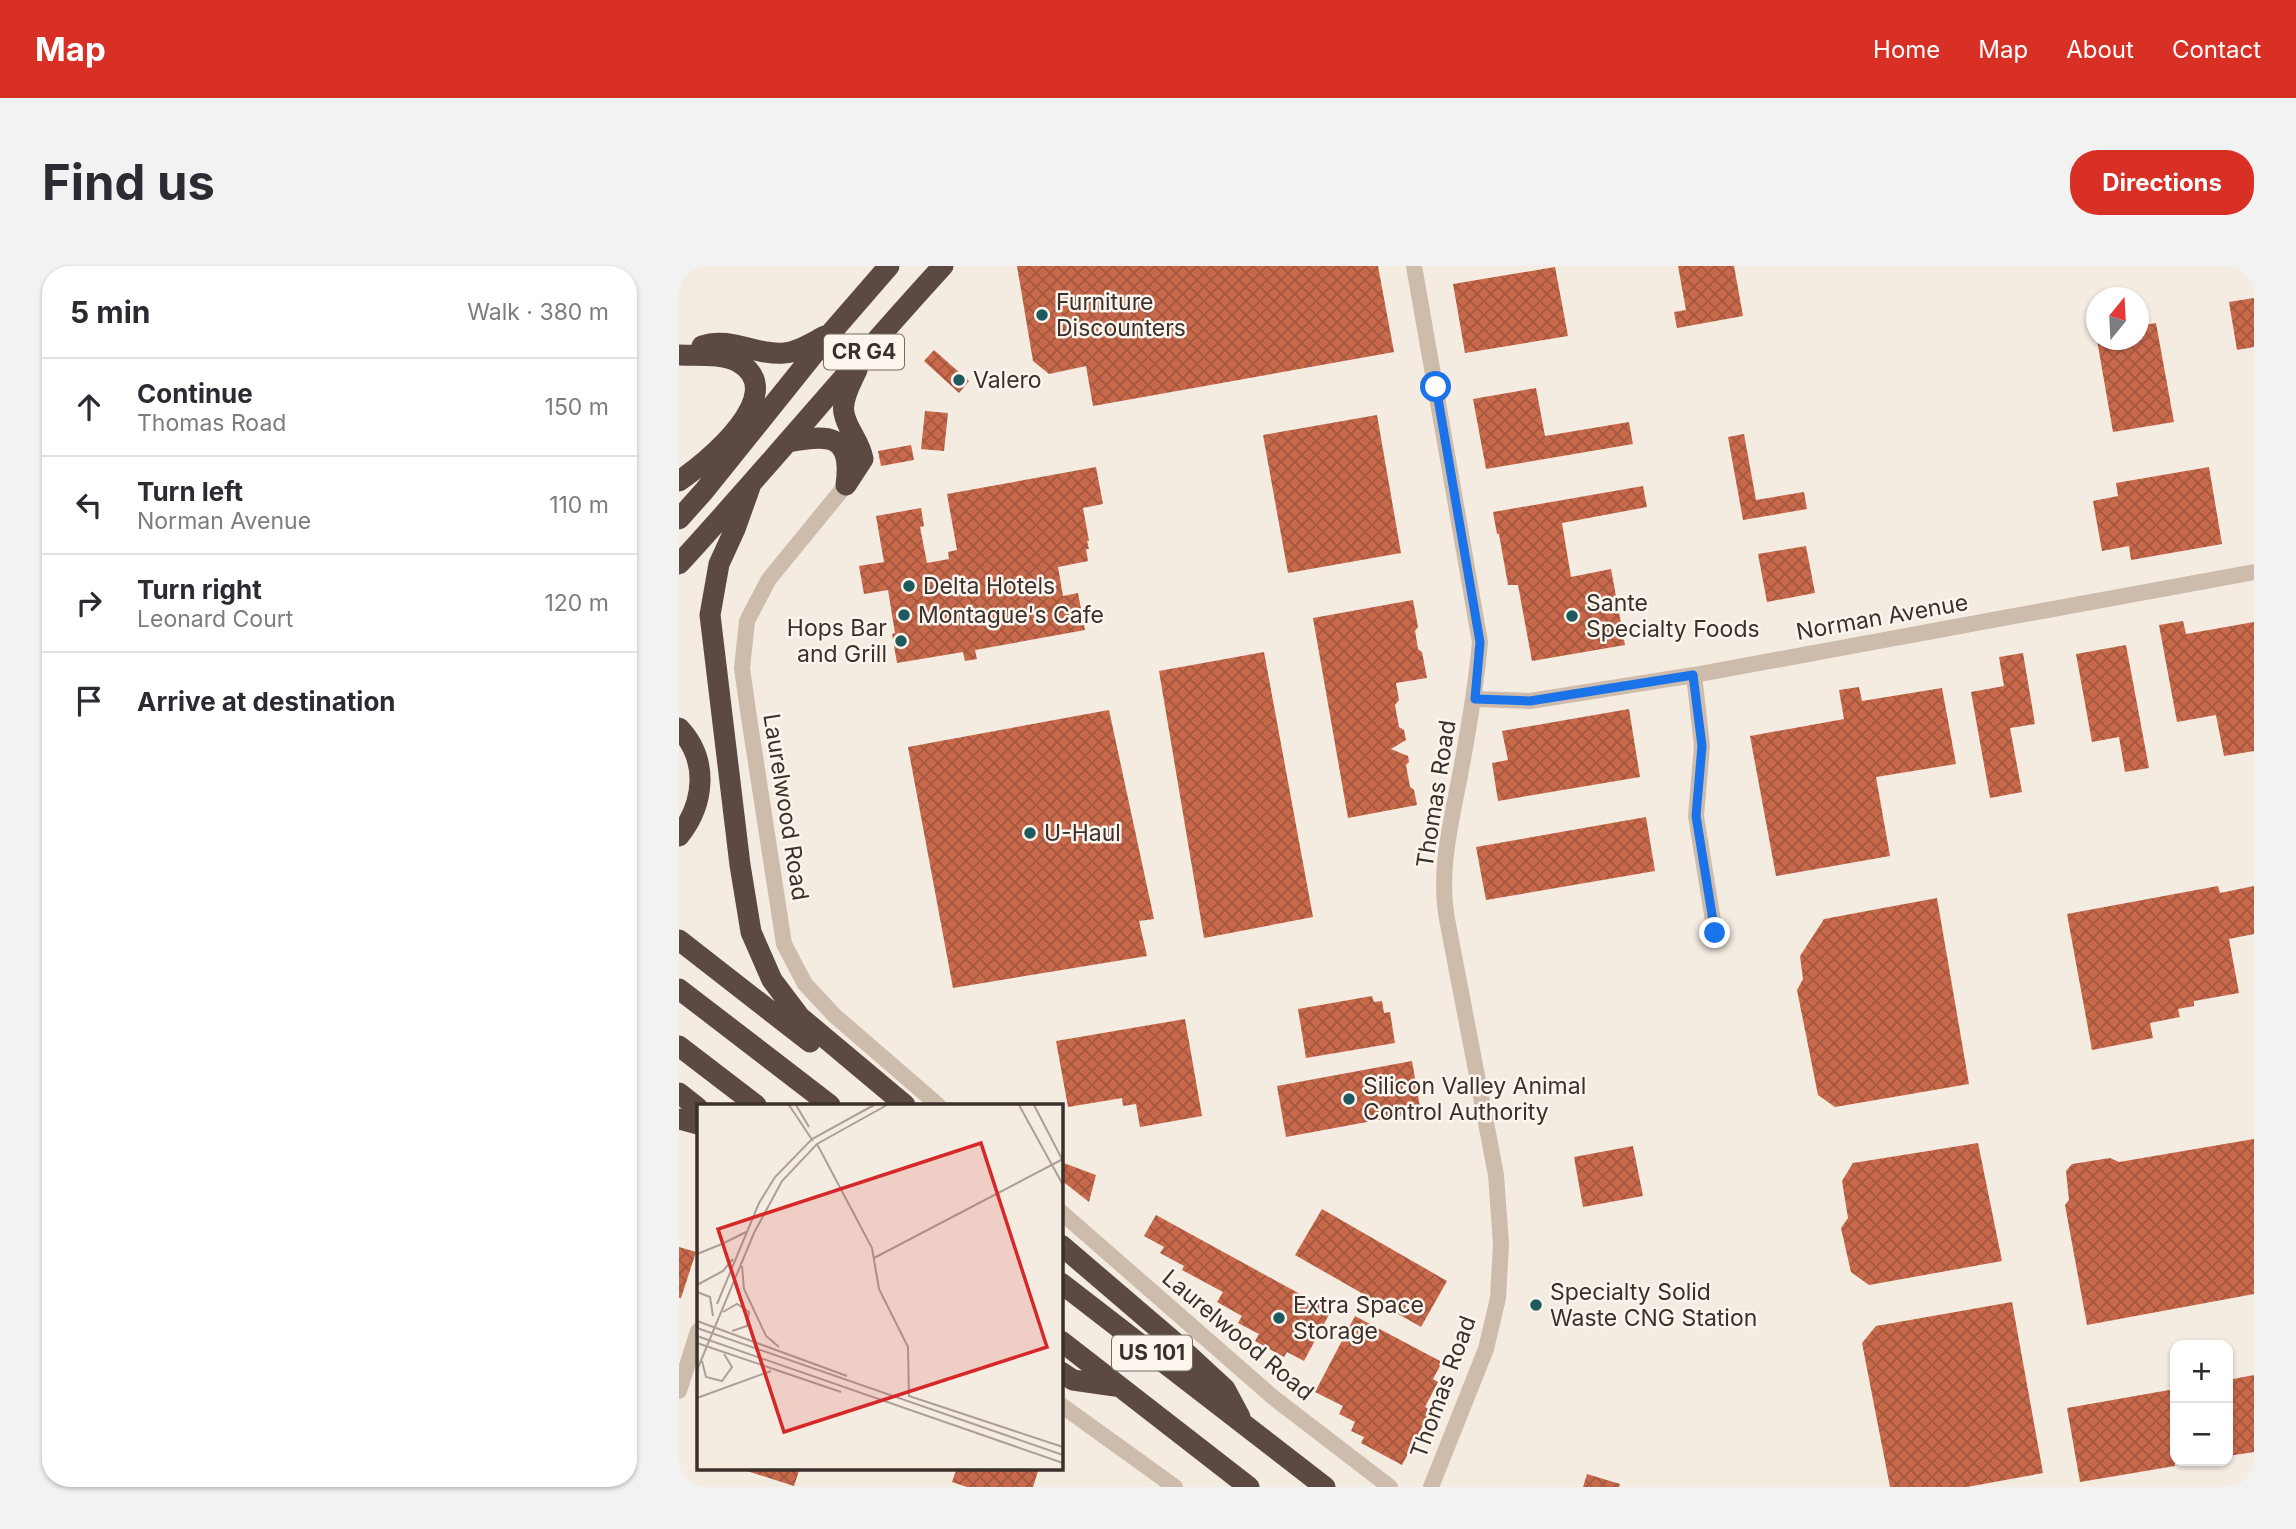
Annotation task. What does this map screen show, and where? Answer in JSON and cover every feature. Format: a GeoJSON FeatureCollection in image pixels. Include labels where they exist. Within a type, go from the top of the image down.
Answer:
{"type":"FeatureCollection","features":[{"type":"Feature","properties":{"kind":"highway","name":"CR G4"},"geometry":{"type":"LineString","coordinates":[[679,519],[889,266]]}},
{"type":"Feature","properties":{"kind":"highway","name":"CR G4"},"geometry":{"type":"LineString","coordinates":[[679,564],[943,266]]}},
{"type":"Feature","properties":{"kind":"highway"},"geometry":{"type":"LineString","coordinates":[[679,354],[709,343],[738,343],[765,353],[786,353],[830,334]]}},
{"type":"Feature","properties":{"kind":"highway"},"geometry":{"type":"LineString","coordinates":[[846,485],[863,459],[859,443],[844,413],[844,405],[865,351]]}},
{"type":"Feature","properties":{"kind":"highway"},"geometry":{"type":"LineString","coordinates":[[679,354],[721,356],[738,362],[748,371],[754,382],[755,397],[748,414],[720,447],[679,481]]}},
{"type":"Feature","properties":{"kind":"highway"},"geometry":{"type":"LineString","coordinates":[[748,414],[781,396]]}},
{"type":"Feature","properties":{"kind":"highway"},"geometry":{"type":"LineString","coordinates":[[787,442],[822,437],[837,442],[848,459],[846,485]]}},
{"type":"Feature","properties":{"kind":"highway"},"geometry":{"type":"LineString","coordinates":[[750,487],[719,564],[710,615],[740,865],[751,932],[772,980],[800,1017],[904,1104]]}},
{"type":"Feature","properties":{"kind":"highway"},"geometry":{"type":"LineString","coordinates":[[679,728],[698,760],[701,786],[697,805],[689,823],[679,836]]}},
{"type":"Feature","properties":{"kind":"highway"},"geometry":{"type":"LineString","coordinates":[[679,940],[890,1104]]}},
{"type":"Feature","properties":{"kind":"highway"},"geometry":{"type":"LineString","coordinates":[[679,989],[829,1104]]}},
{"type":"Feature","properties":{"kind":"highway"},"geometry":{"type":"LineString","coordinates":[[679,1046],[755,1104]]}},
{"type":"Feature","properties":{"kind":"highway"},"geometry":{"type":"LineString","coordinates":[[679,1093],[697,1107]]}},
{"type":"Feature","properties":{"kind":"highway"},"geometry":{"type":"LineString","coordinates":[[679,1119],[697,1124]]}},
{"type":"Feature","properties":{"kind":"highway"},"geometry":{"type":"LineString","coordinates":[[1062,1246],[1225,1389],[1244,1424]]}},
{"type":"Feature","properties":{"kind":"highway","name":"US 101"},"geometry":{"type":"LineString","coordinates":[[1062,1284],[1325,1487]]}},
{"type":"Feature","properties":{"kind":"highway","name":"US 101"},"geometry":{"type":"LineString","coordinates":[[1062,1342],[1249,1487]]}},
{"type":"Feature","properties":{"kind":"highway"},"geometry":{"type":"LineString","coordinates":[[1062,1372],[1073,1380],[1118,1386]]}},
{"type":"Feature","properties":{"kind":"street","name":"Thomas Road"},"geometry":{"type":"LineString","coordinates":[[1414,266],[1480,642],[1475,699],[1443,874],[1447,919],[1498,1184],[1501,1244],[1498,1298],[1486,1349],[1431,1487]]}},
{"type":"Feature","properties":{"kind":"street","name":"Laurelwood Road"},"geometry":{"type":"LineString","coordinates":[[846,485],[769,579],[747,621],[742,668],[784,944],[805,984],[835,1016],[937,1104]]}},
{"type":"Feature","properties":{"kind":"street","name":"Norman Avenue"},"geometry":{"type":"LineString","coordinates":[[1475,699],[1530,701],[1693,675],[2254,572]]}},
{"type":"Feature","properties":{"kind":"street"},"geometry":{"type":"LineString","coordinates":[[1693,675],[1702,746],[1696,816],[1715,933]]}},
{"type":"Feature","properties":{"kind":"street","name":"Laurelwood Road"},"geometry":{"type":"LineString","coordinates":[[1062,1213],[1274,1398],[1390,1487]]}},
{"type":"Feature","properties":{"kind":"street"},"geometry":{"type":"LineString","coordinates":[[679,1391],[697,1334]]}},
{"type":"Feature","properties":{"kind":"street"},"geometry":{"type":"LineString","coordinates":[[1062,1406],[1175,1487]]}},
{"type":"Feature","properties":{"kind":"building"},"geometry":{"type":"Polygon","coordinates":[[[1017,266],[1378,266],[1394,352],[1093,406],[1086,366],[1049,374],[1033,361],[1017,266]]]}},
{"type":"Feature","properties":{"kind":"building"},"geometry":{"type":"Polygon","coordinates":[[[1678,266],[1734,266],[1743,316],[1677,328],[1674,312],[1686,310],[1678,266]]]}},
{"type":"Feature","properties":{"kind":"building"},"geometry":{"type":"Polygon","coordinates":[[[1555,267],[1568,336],[1465,353],[1453,284],[1555,267]]]}},
{"type":"Feature","properties":{"kind":"building"},"geometry":{"type":"Polygon","coordinates":[[[2254,298],[2254,347],[2237,350],[2229,302],[2254,298]]]}},
{"type":"Feature","properties":{"kind":"building"},"geometry":{"type":"Polygon","coordinates":[[[2156,323],[2174,422],[2113,432],[2099,350],[2149,350],[2149,324],[2156,323]]]}},
{"type":"Feature","properties":{"kind":"building"},"geometry":{"type":"Polygon","coordinates":[[[934,350],[969,381],[959,393],[924,361],[934,350]]]}},
{"type":"Feature","properties":{"kind":"building"},"geometry":{"type":"Polygon","coordinates":[[[1536,388],[1545,436],[1629,422],[1633,444],[1486,469],[1473,399],[1536,388]]]}},
{"type":"Feature","properties":{"kind":"building"},"geometry":{"type":"Polygon","coordinates":[[[925,411],[948,413],[944,451],[921,449],[925,411]]]}},
{"type":"Feature","properties":{"kind":"building"},"geometry":{"type":"Polygon","coordinates":[[[1377,415],[1401,553],[1288,573],[1263,435],[1377,415]]]}},
{"type":"Feature","properties":{"kind":"building"},"geometry":{"type":"Polygon","coordinates":[[[1744,434],[1756,500],[1804,492],[1807,509],[1743,520],[1728,437],[1744,434]]]}},
{"type":"Feature","properties":{"kind":"building"},"geometry":{"type":"Polygon","coordinates":[[[911,445],[914,460],[881,466],[878,451],[911,445]]]}},
{"type":"Feature","properties":{"kind":"building"},"geometry":{"type":"Polygon","coordinates":[[[1096,467],[1103,504],[1083,508],[1089,541],[1089,549],[1086,549],[1088,561],[1058,567],[1063,596],[1078,593],[1085,630],[975,650],[977,659],[965,661],[963,652],[897,663],[888,590],[864,594],[859,566],[884,562],[876,516],[921,508],[924,526],[920,527],[927,563],[949,559],[948,552],[957,550],[947,494],[1096,467]]]}},
{"type":"Feature","properties":{"kind":"building"},"geometry":{"type":"Polygon","coordinates":[[[2209,467],[2222,544],[2131,560],[2129,546],[2102,551],[2093,501],[2118,496],[2116,483],[2209,467]]]}},
{"type":"Feature","properties":{"kind":"building"},"geometry":{"type":"Polygon","coordinates":[[[1643,486],[1647,507],[1562,523],[1571,577],[1611,569],[1625,645],[1532,661],[1518,585],[1508,585],[1493,512],[1643,486]]]}},
{"type":"Feature","properties":{"kind":"building"},"geometry":{"type":"Polygon","coordinates":[[[1806,546],[1815,593],[1767,602],[1758,554],[1806,546]]]}},
{"type":"Feature","properties":{"kind":"building"},"geometry":{"type":"Polygon","coordinates":[[[1413,600],[1418,627],[1415,631],[1418,649],[1422,652],[1427,678],[1396,683],[1399,700],[1395,705],[1399,727],[1404,730],[1406,740],[1391,749],[1408,756],[1409,762],[1406,765],[1410,787],[1414,790],[1417,805],[1348,818],[1313,618],[1413,600]]]}},
{"type":"Feature","properties":{"kind":"building"},"geometry":{"type":"Polygon","coordinates":[[[2183,621],[2186,634],[2254,622],[2254,751],[2224,756],[2216,715],[2177,722],[2159,625],[2183,621]]]}},
{"type":"Feature","properties":{"kind":"building"},"geometry":{"type":"Polygon","coordinates":[[[2126,645],[2149,768],[2125,772],[2119,737],[2092,742],[2076,654],[2126,645]]]}},
{"type":"Feature","properties":{"kind":"building"},"geometry":{"type":"Polygon","coordinates":[[[1264,652],[1313,917],[1204,938],[1159,671],[1264,652]]]}},
{"type":"Feature","properties":{"kind":"building"},"geometry":{"type":"Polygon","coordinates":[[[2023,653],[2035,724],[2010,728],[2022,792],[1990,798],[1971,692],[2004,686],[1999,657],[2023,653]]]}},
{"type":"Feature","properties":{"kind":"building"},"geometry":{"type":"Polygon","coordinates":[[[1859,687],[1862,701],[1942,688],[1956,764],[1876,777],[1890,856],[1776,876],[1750,736],[1844,719],[1839,690],[1859,687]]]}},
{"type":"Feature","properties":{"kind":"building"},"geometry":{"type":"Polygon","coordinates":[[[1629,709],[1640,777],[1498,801],[1492,763],[1508,760],[1502,731],[1629,709]]]}},
{"type":"Feature","properties":{"kind":"building","name":"U-Haul"},"geometry":{"type":"Polygon","coordinates":[[[1109,710],[1154,919],[1139,921],[1147,956],[953,988],[908,747],[1109,710]]]}},
{"type":"Feature","properties":{"kind":"building"},"geometry":{"type":"Polygon","coordinates":[[[1646,817],[1655,871],[1486,900],[1476,847],[1646,817]]]}},
{"type":"Feature","properties":{"kind":"building"},"geometry":{"type":"Polygon","coordinates":[[[2218,886],[2220,893],[2254,886],[2254,934],[2229,939],[2239,993],[2194,1001],[2194,1006],[2178,1009],[2180,1017],[2150,1023],[2153,1038],[2092,1050],[2067,914],[2218,886]]]}},
{"type":"Feature","properties":{"kind":"building"},"geometry":{"type":"Polygon","coordinates":[[[1937,898],[1969,1084],[1835,1107],[1818,1095],[1797,990],[1803,979],[1800,956],[1824,919],[1937,898]]]}},
{"type":"Feature","properties":{"kind":"building"},"geometry":{"type":"Polygon","coordinates":[[[1372,996],[1374,1002],[1382,1001],[1384,1013],[1390,1012],[1395,1043],[1306,1058],[1298,1009],[1372,996]]]}},
{"type":"Feature","properties":{"kind":"building"},"geometry":{"type":"Polygon","coordinates":[[[1185,1019],[1202,1116],[1140,1127],[1136,1104],[1123,1106],[1122,1098],[1068,1107],[1056,1041],[1185,1019]]]}},
{"type":"Feature","properties":{"kind":"building","name":"Silicon Valley Animal Control Authority"},"geometry":{"type":"Polygon","coordinates":[[[1412,1061],[1421,1112],[1286,1137],[1277,1086],[1412,1061]]]}},
{"type":"Feature","properties":{"kind":"building"},"geometry":{"type":"Polygon","coordinates":[[[2254,1139],[2254,1294],[2087,1325],[2065,1205],[2069,1200],[2066,1171],[2072,1164],[2110,1158],[2119,1162],[2254,1139]]]}},
{"type":"Feature","properties":{"kind":"building"},"geometry":{"type":"Polygon","coordinates":[[[1978,1143],[2002,1261],[1869,1285],[1851,1272],[1841,1228],[1848,1218],[1842,1181],[1853,1163],[1978,1143]]]}},
{"type":"Feature","properties":{"kind":"building"},"geometry":{"type":"Polygon","coordinates":[[[1633,1146],[1643,1196],[1583,1207],[1574,1157],[1633,1146]]]}},
{"type":"Feature","properties":{"kind":"building"},"geometry":{"type":"Polygon","coordinates":[[[1062,1162],[1096,1175],[1089,1202],[1062,1181],[1062,1162]]]}},
{"type":"Feature","properties":{"kind":"building"},"geometry":{"type":"Polygon","coordinates":[[[1322,1209],[1447,1281],[1421,1327],[1295,1255],[1322,1209]]]}},
{"type":"Feature","properties":{"kind":"building"},"geometry":{"type":"Polygon","coordinates":[[[1156,1215],[1331,1311],[1304,1361],[1287,1352],[1284,1357],[1255,1341],[1259,1334],[1238,1323],[1242,1316],[1217,1302],[1223,1292],[1182,1270],[1184,1266],[1160,1253],[1164,1247],[1144,1236],[1156,1215]]]}},
{"type":"Feature","properties":{"kind":"building"},"geometry":{"type":"Polygon","coordinates":[[[679,1247],[696,1252],[681,1298],[679,1298],[679,1247]]]}},
{"type":"Feature","properties":{"kind":"building"},"geometry":{"type":"Polygon","coordinates":[[[2012,1302],[2043,1473],[1967,1487],[1890,1487],[1862,1343],[1876,1326],[2012,1302]]]}},
{"type":"Feature","properties":{"kind":"building"},"geometry":{"type":"Polygon","coordinates":[[[1355,1316],[1442,1362],[1433,1379],[1438,1382],[1425,1407],[1431,1410],[1402,1465],[1361,1443],[1364,1437],[1351,1431],[1355,1422],[1339,1414],[1343,1406],[1315,1392],[1355,1316]]]}},
{"type":"Feature","properties":{"kind":"building"},"geometry":{"type":"Polygon","coordinates":[[[2254,1375],[2254,1452],[2233,1455],[2233,1403],[2233,1379],[2254,1375]]]}},
{"type":"Feature","properties":{"kind":"building"},"geometry":{"type":"Polygon","coordinates":[[[2170,1390],[2170,1466],[2175,1466],[2080,1482],[2067,1408],[2170,1390]]]}},
{"type":"Feature","properties":{"kind":"building"},"geometry":{"type":"Polygon","coordinates":[[[744,1470],[799,1470],[794,1486],[744,1470]]]}},
{"type":"Feature","properties":{"kind":"building"},"geometry":{"type":"Polygon","coordinates":[[[956,1470],[1038,1470],[1033,1487],[967,1487],[952,1482],[956,1470]]]}},
{"type":"Feature","properties":{"kind":"building"},"geometry":{"type":"Polygon","coordinates":[[[1587,1474],[1620,1484],[1619,1487],[1583,1487],[1587,1474]]]}},
{"type":"Feature","properties":{"kind":"place","name":"Furniture Discounters"},"geometry":{"type":"Point","coordinates":[1042,315]}},
{"type":"Feature","properties":{"kind":"place","name":"Valero"},"geometry":{"type":"Point","coordinates":[959,380]}},
{"type":"Feature","properties":{"kind":"place","name":"Delta Hotels"},"geometry":{"type":"Point","coordinates":[909,586]}},
{"type":"Feature","properties":{"kind":"place","name":"Montague's Cafe"},"geometry":{"type":"Point","coordinates":[904,615]}},
{"type":"Feature","properties":{"kind":"place","name":"Sante Specialty Foods"},"geometry":{"type":"Point","coordinates":[1572,616]}},
{"type":"Feature","properties":{"kind":"place","name":"Hops Bar and Grill"},"geometry":{"type":"Point","coordinates":[901,641]}},
{"type":"Feature","properties":{"kind":"place","name":"U-Haul"},"geometry":{"type":"Point","coordinates":[1030,833]}},
{"type":"Feature","properties":{"kind":"place","name":"Silicon Valley Animal Control Authority"},"geometry":{"type":"Point","coordinates":[1349,1099]}},
{"type":"Feature","properties":{"kind":"place","name":"Specialty Solid Waste CNG Station"},"geometry":{"type":"Point","coordinates":[1536,1305]}},
{"type":"Feature","properties":{"kind":"place","name":"Extra Space Storage"},"geometry":{"type":"Point","coordinates":[1279,1318]}},
{"type":"Feature","properties":{"kind":"route"},"geometry":{"type":"LineString","coordinates":[[1436,387],[1480,642],[1475,699],[1530,701],[1693,675],[1702,746],[1696,816],[1715,933]]}}]}
